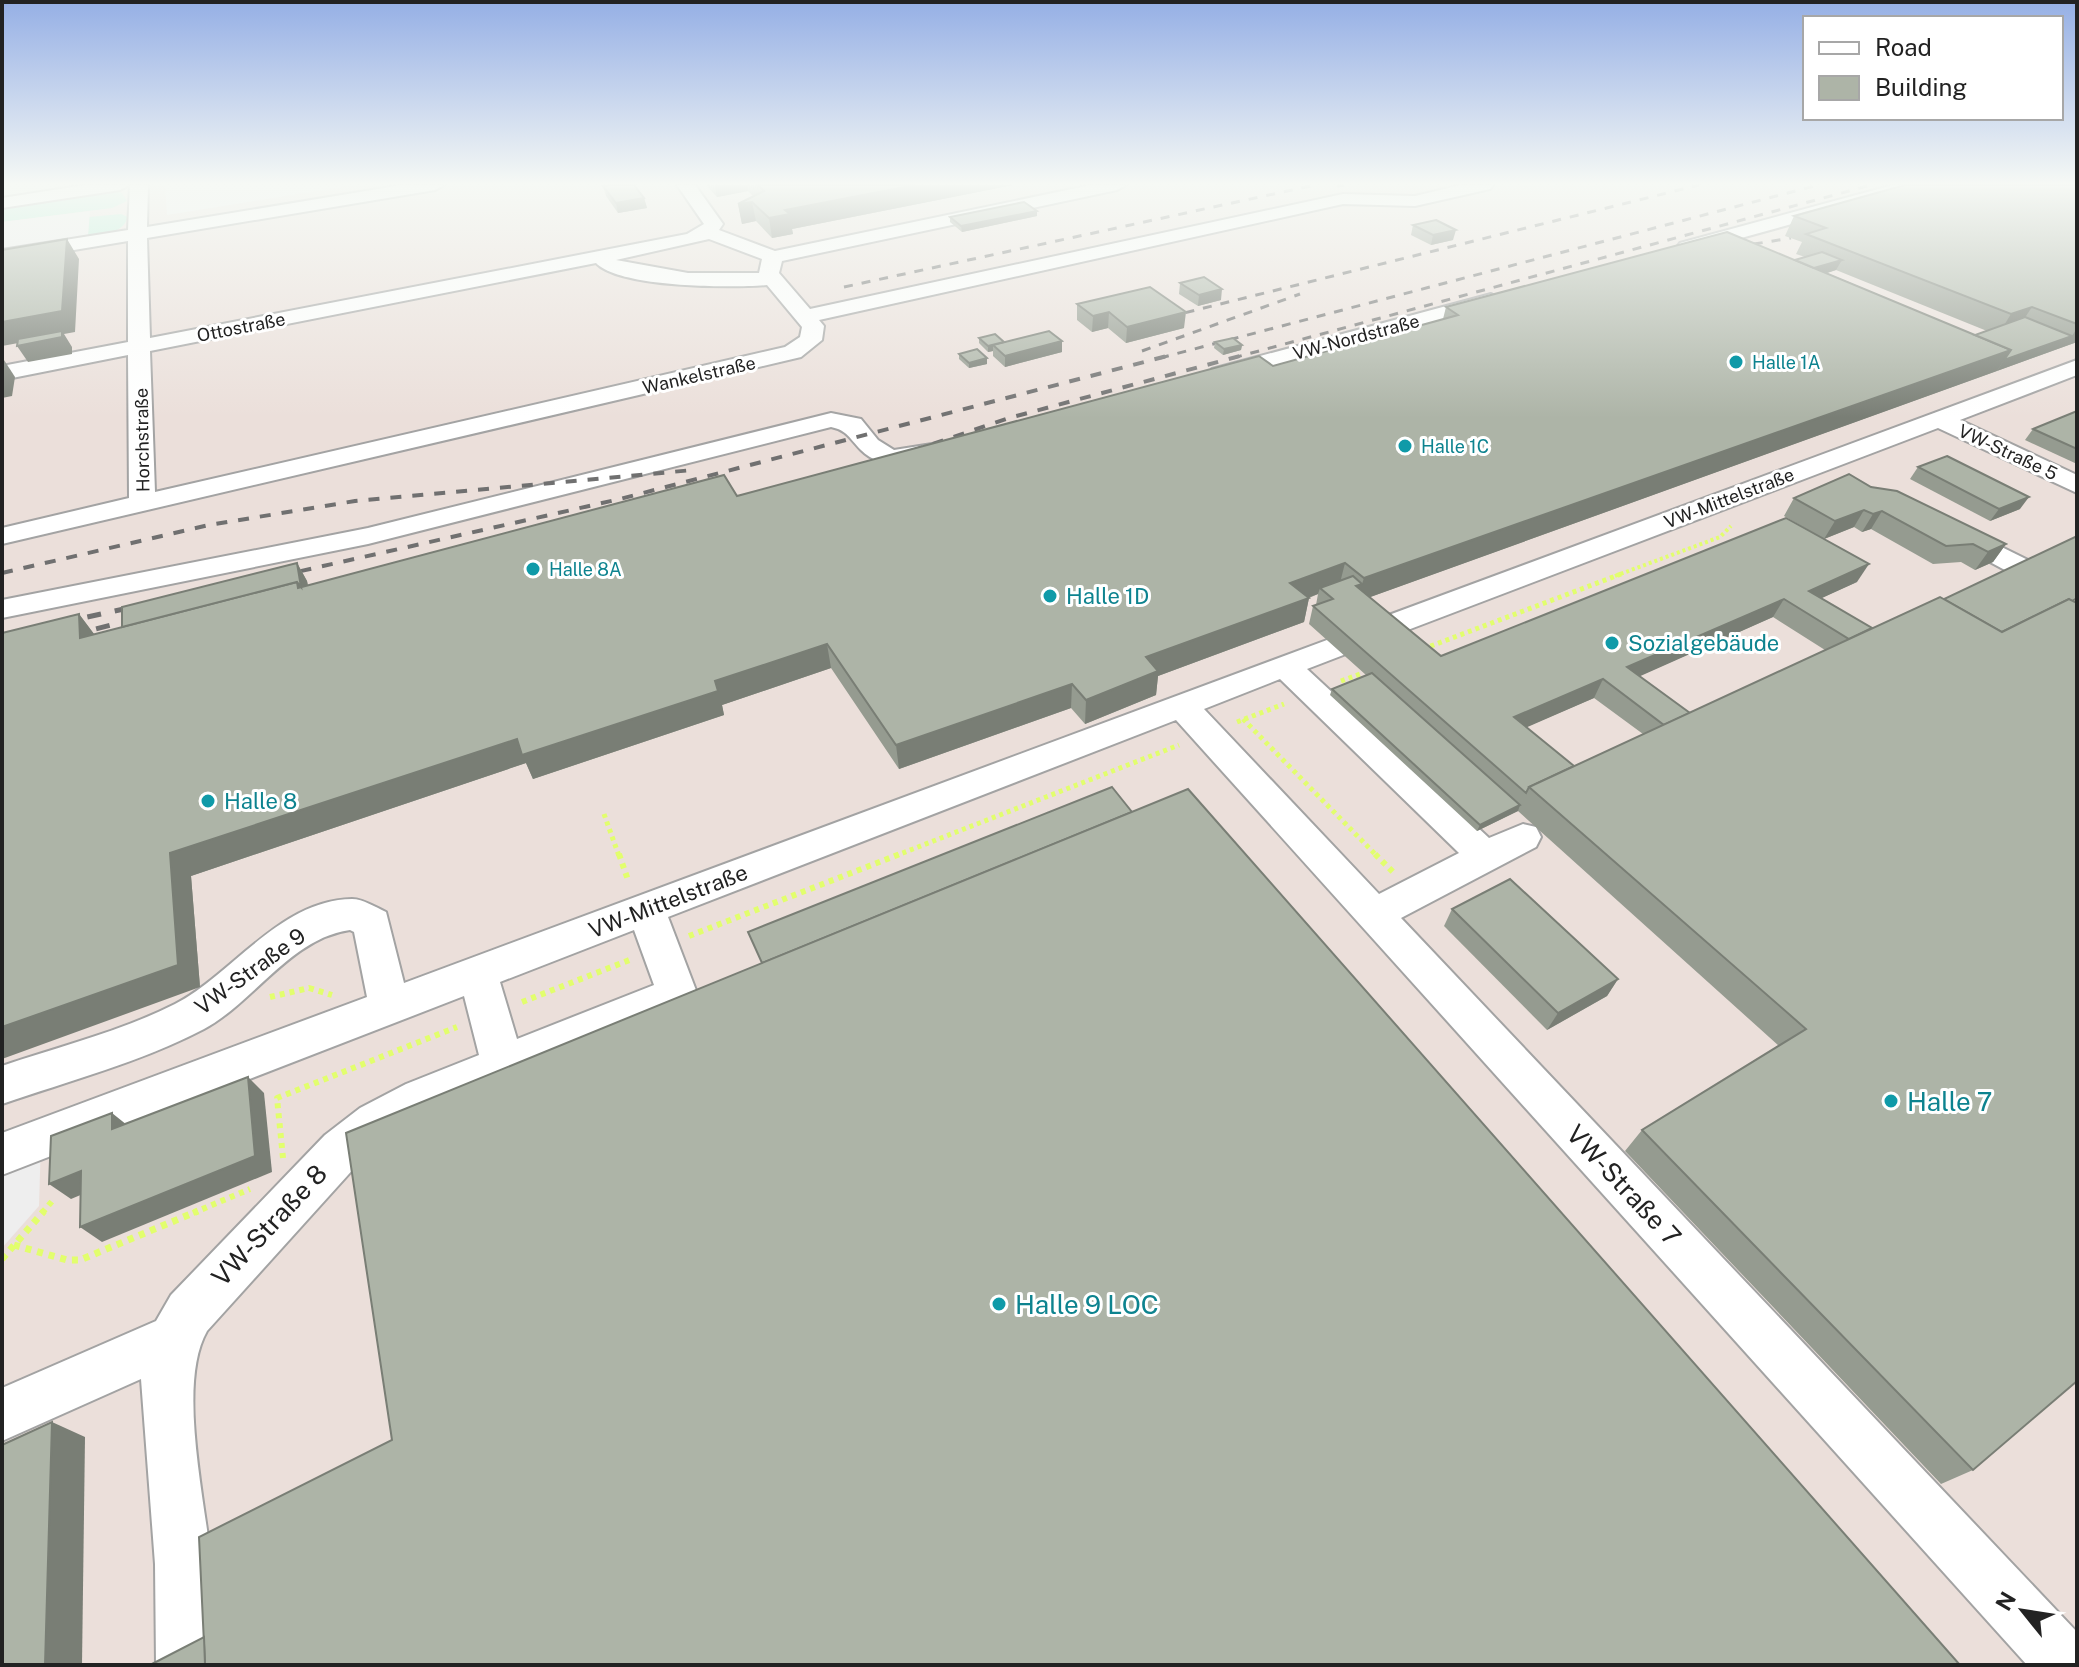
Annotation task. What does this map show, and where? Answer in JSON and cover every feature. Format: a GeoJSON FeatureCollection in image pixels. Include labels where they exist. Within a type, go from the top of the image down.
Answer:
{"type":"FeatureCollection","features":[{"type":"Feature","properties":{"kind":"street"},"geometry":{"type":"LineString","coordinates":[[2,268],[34,263]]}},
{"type":"Feature","properties":{"kind":"street","name":"Horchstraße"},"geometry":{"type":"LineString","coordinates":[[2,536],[142,503],[138,263]]}},
{"type":"Feature","properties":{"kind":"street","name":"Ottostraße"},"geometry":{"type":"LineString","coordinates":[[2,373],[573,263]]}},
{"type":"Feature","properties":{"kind":"street"},"geometry":{"type":"LineString","coordinates":[[610,263],[625,269],[718,282],[774,268],[781,263]]}},
{"type":"Feature","properties":{"kind":"street"},"geometry":{"type":"LineString","coordinates":[[768,263],[808,316],[1051,263]]}},
{"type":"Feature","properties":{"kind":"street","name":"VW-Nordstraße"},"geometry":{"type":"LineString","coordinates":[[1197,380],[1511,295]]}},
{"type":"Feature","properties":{"kind":"street","name":"Wankelstraße"},"geometry":{"type":"LineString","coordinates":[[142,503],[777,357],[793,352],[811,340],[813,326],[808,316]]}},
{"type":"Feature","properties":{"kind":"street"},"geometry":{"type":"LineString","coordinates":[[2026,361],[2070,374]]}},
{"type":"Feature","properties":{"kind":"street","name":"VW-Mittelstraße"},"geometry":{"type":"LineString","coordinates":[[1381,629],[1939,419],[2070,374]]}},
{"type":"Feature","properties":{"kind":"street","name":"VW-Straße 5"},"geometry":{"type":"LineString","coordinates":[[1939,419],[2077,485]]}},
{"type":"Feature","properties":{"kind":"street"},"geometry":{"type":"LineString","coordinates":[[2,609],[368,536],[831,420],[852,424],[873,451],[883,457],[899,459],[944,449]]}},
{"type":"Feature","properties":{"kind":"street"},"geometry":{"type":"LineString","coordinates":[[1822,463],[1850,478]]}},
{"type":"Feature","properties":{"kind":"street"},"geometry":{"type":"LineString","coordinates":[[1932,521],[2028,571]]}},
{"type":"Feature","properties":{"kind":"street","name":"VW-Mittelstraße"},"geometry":{"type":"LineString","coordinates":[[2,1154],[646,909],[1211,719],[1285,666],[1335,647]]}},
{"type":"Feature","properties":{"kind":"street"},"geometry":{"type":"LineString","coordinates":[[1285,666],[1486,857]]}},
{"type":"Feature","properties":{"kind":"street","name":"VW-Straße 7"},"geometry":{"type":"LineString","coordinates":[[1211,719],[1374,914],[2067,1665]]}},
{"type":"Feature","properties":{"kind":"street"},"geometry":{"type":"LineString","coordinates":[[1374,914],[1523,837]]}},
{"type":"Feature","properties":{"kind":"street"},"geometry":{"type":"LineString","coordinates":[[646,909],[660,948]]}},
{"type":"Feature","properties":{"kind":"street","name":"VW-Straße 9"},"geometry":{"type":"LineString","coordinates":[[2,1085],[195,1013],[299,933],[341,915],[364,916],[372,923],[389,1007]]}},
{"type":"Feature","properties":{"kind":"street","name":"VW-Straße 8"},"geometry":{"type":"LineString","coordinates":[[186,1665],[183,1564],[166,1385],[168,1359],[174,1339],[210,1288],[357,1136],[409,1104],[677,993],[660,948]]}},
{"type":"Feature","properties":{"kind":"street"},"geometry":{"type":"LineString","coordinates":[[478,973],[503,1065]]}},
{"type":"Feature","properties":{"kind":"street"},"geometry":{"type":"LineString","coordinates":[[2,1415],[174,1339]]}},
{"type":"Feature","properties":{"kind":"path"},"geometry":{"type":"LineString","coordinates":[[1411,654],[1720,537],[1728,527],[1740,522]]}},
{"type":"Feature","properties":{"kind":"path"},"geometry":{"type":"LineString","coordinates":[[1500,619],[1513,628]]}},
{"type":"Feature","properties":{"kind":"path"},"geometry":{"type":"LineString","coordinates":[[283,1160],[277,1098],[660,948],[1211,719],[1313,692],[1363,673]]}},
{"type":"Feature","properties":{"kind":"path"},"geometry":{"type":"LineString","coordinates":[[1211,719],[1414,893]]}},
{"type":"Feature","properties":{"kind":"path"},"geometry":{"type":"LineString","coordinates":[[14,1245],[67,1260],[80,1260],[256,1187]]}},
{"type":"Feature","properties":{"kind":"path"},"geometry":{"type":"LineString","coordinates":[[2,1259],[54,1199]]}},
{"type":"Feature","properties":{"kind":"shaded area"},"geometry":{"type":"Polygon","coordinates":[[[2,263],[2077,263],[2077,1665],[2,1665],[2,263]]]}},
{"type":"Feature","properties":{"kind":"shaded area"},"geometry":{"type":"Polygon","coordinates":[[[41,1139],[39,1206],[2,1248],[2,1154],[41,1139]]]}},
{"type":"Feature","properties":{"kind":"building"},"geometry":{"type":"Polygon","coordinates":[[[2,263],[65,263],[62,311],[2,322],[2,263]]]}},
{"type":"Feature","properties":{"kind":"building"},"geometry":{"type":"Polygon","coordinates":[[[1612,263],[1801,263],[2011,350],[1364,578],[1345,563],[1290,583],[1309,598],[1146,657],[1158,671],[1086,700],[1072,684],[896,745],[827,644],[715,681],[718,691],[522,755],[517,739],[170,853],[178,965],[2,1027],[2,633],[79,614],[80,638],[297,582],[298,588],[724,475],[737,496],[1259,356],[1273,366],[1458,315],[1446,307],[1612,263]]]}},
{"type":"Feature","properties":{"kind":"building"},"geometry":{"type":"Polygon","coordinates":[[[1802,263],[1832,263],[1814,268],[1802,263]]]}},
{"type":"Feature","properties":{"kind":"building"},"geometry":{"type":"Polygon","coordinates":[[[1880,263],[2077,263],[2077,324],[2032,307],[2011,314],[1880,263]]]}},
{"type":"Feature","properties":{"kind":"building"},"geometry":{"type":"Polygon","coordinates":[[[1204,277],[1222,289],[1199,295],[1180,283],[1204,277]]]}},
{"type":"Feature","properties":{"kind":"building"},"geometry":{"type":"Polygon","coordinates":[[[1150,287],[1186,312],[1127,327],[1109,312],[1093,316],[1077,304],[1150,287]]]}},
{"type":"Feature","properties":{"kind":"building"},"geometry":{"type":"Polygon","coordinates":[[[2025,317],[2072,336],[2004,360],[2011,350],[1975,335],[2025,317]]]}},
{"type":"Feature","properties":{"kind":"building"},"geometry":{"type":"Polygon","coordinates":[[[62,331],[62,337],[17,346],[18,339],[62,331]]]}},
{"type":"Feature","properties":{"kind":"building"},"geometry":{"type":"Polygon","coordinates":[[[1049,331],[1062,341],[1005,356],[993,345],[1049,331]]]}},
{"type":"Feature","properties":{"kind":"building"},"geometry":{"type":"Polygon","coordinates":[[[995,334],[1004,342],[988,346],[979,338],[995,334]]]}},
{"type":"Feature","properties":{"kind":"building"},"geometry":{"type":"Polygon","coordinates":[[[1233,338],[1242,345],[1224,349],[1215,342],[1233,338]]]}},
{"type":"Feature","properties":{"kind":"building"},"geometry":{"type":"Polygon","coordinates":[[[977,349],[987,358],[969,363],[959,354],[977,349]]]}},
{"type":"Feature","properties":{"kind":"building"},"geometry":{"type":"Polygon","coordinates":[[[2077,411],[2077,449],[2033,429],[2077,411]]]}},
{"type":"Feature","properties":{"kind":"building"},"geometry":{"type":"Polygon","coordinates":[[[1947,456],[2029,497],[1999,509],[1918,467],[1947,456]]]}},
{"type":"Feature","properties":{"kind":"building"},"geometry":{"type":"Polygon","coordinates":[[[1849,474],[1871,487],[1897,491],[2006,544],[1988,552],[1973,544],[1946,546],[1882,511],[1873,514],[1864,510],[1835,521],[1794,498],[1849,474]]]}},
{"type":"Feature","properties":{"kind":"building"},"geometry":{"type":"Polygon","coordinates":[[[1786,518],[1869,564],[1809,591],[1872,628],[1849,639],[1784,599],[1627,667],[1690,713],[1664,725],[1603,679],[1514,717],[1574,766],[1529,787],[1526,793],[1313,606],[1333,599],[1320,588],[1353,576],[1362,584],[1356,586],[1441,656],[1786,518]]]}},
{"type":"Feature","properties":{"kind":"building"},"geometry":{"type":"Polygon","coordinates":[[[2077,536],[2077,598],[2072,601],[2069,599],[2002,632],[1944,599],[2077,536]]]}},
{"type":"Feature","properties":{"kind":"building"},"geometry":{"type":"Polygon","coordinates":[[[297,563],[301,587],[297,582],[122,627],[122,607],[297,563]]]}},
{"type":"Feature","properties":{"kind":"building","name":"Halle 7"},"geometry":{"type":"Polygon","coordinates":[[[1940,597],[2002,632],[2069,599],[2077,603],[2077,1381],[1973,1470],[1642,1130],[1806,1029],[1529,787],[1940,597]]]}},
{"type":"Feature","properties":{"kind":"building"},"geometry":{"type":"Polygon","coordinates":[[[1372,673],[1520,805],[1480,825],[1332,689],[1372,673]]]}},
{"type":"Feature","properties":{"kind":"building"},"geometry":{"type":"Polygon","coordinates":[[[1112,787],[1132,812],[762,963],[748,932],[1112,787]]]}},
{"type":"Feature","properties":{"kind":"building","name":"Halle 9 LOC"},"geometry":{"type":"Polygon","coordinates":[[[1188,789],[1960,1665],[205,1665],[199,1537],[392,1440],[346,1133],[1188,789]]]}},
{"type":"Feature","properties":{"kind":"building"},"geometry":{"type":"Polygon","coordinates":[[[1510,879],[1618,979],[1558,1013],[1452,909],[1510,879]]]}},
{"type":"Feature","properties":{"kind":"building"},"geometry":{"type":"Polygon","coordinates":[[[248,1077],[255,1156],[80,1227],[81,1171],[49,1184],[51,1136],[112,1113],[112,1129],[248,1077]]]}},
{"type":"Feature","properties":{"kind":"building"},"geometry":{"type":"Polygon","coordinates":[[[52,1422],[45,1665],[2,1665],[2,1445],[52,1422]]]}},
{"type":"Feature","properties":{"kind":"building"},"geometry":{"type":"Polygon","coordinates":[[[204,1637],[205,1665],[150,1665],[204,1637]]]}},
{"type":"Feature","properties":{"kind":"railway"},"geometry":{"type":"LineString","coordinates":[[844,287],[956,263]]}},
{"type":"Feature","properties":{"kind":"railway"},"geometry":{"type":"LineString","coordinates":[[1168,317],[1386,263]]}},
{"type":"Feature","properties":{"kind":"railway"},"geometry":{"type":"LineString","coordinates":[[1160,358],[1522,263]]}},
{"type":"Feature","properties":{"kind":"railway"},"geometry":{"type":"LineString","coordinates":[[1233,358],[1584,263]]}},
{"type":"Feature","properties":{"kind":"railway"},"geometry":{"type":"LineString","coordinates":[[1142,351],[1300,294]]}},
{"type":"Feature","properties":{"kind":"railway"},"geometry":{"type":"LineString","coordinates":[[286,574],[279,576],[620,499],[1167,356]]}},
{"type":"Feature","properties":{"kind":"railway"},"geometry":{"type":"LineString","coordinates":[[912,451],[1009,418],[1240,356]]}},
{"type":"Feature","properties":{"kind":"railway"},"geometry":{"type":"LineString","coordinates":[[2,573],[209,525],[355,501],[693,470]]}},
{"type":"Feature","properties":{"kind":"railway"},"geometry":{"type":"LineString","coordinates":[[60,623],[142,605]]}},
{"type":"Feature","properties":{"kind":"railway"},"geometry":{"type":"LineString","coordinates":[[69,636],[142,617]]}},
{"type":"Feature","properties":{"kind":"place","name":"Halle 1A"},"geometry":{"type":"Point","coordinates":[1736,362]}},
{"type":"Feature","properties":{"kind":"place","name":"Halle 1C"},"geometry":{"type":"Point","coordinates":[1405,446]}},
{"type":"Feature","properties":{"kind":"place","name":"Halle 8A"},"geometry":{"type":"Point","coordinates":[533,569]}},
{"type":"Feature","properties":{"kind":"place","name":"Halle 1D"},"geometry":{"type":"Point","coordinates":[1050,596]}},
{"type":"Feature","properties":{"kind":"place","name":"Sozialgebäude"},"geometry":{"type":"Point","coordinates":[1612,643]}},
{"type":"Feature","properties":{"kind":"place","name":"Halle 8"},"geometry":{"type":"Point","coordinates":[208,801]}},
{"type":"Feature","properties":{"kind":"place","name":"Halle 7"},"geometry":{"type":"Point","coordinates":[1891,1101]}},
{"type":"Feature","properties":{"kind":"place","name":"Halle 9 LOC"},"geometry":{"type":"Point","coordinates":[999,1304]}}]}
